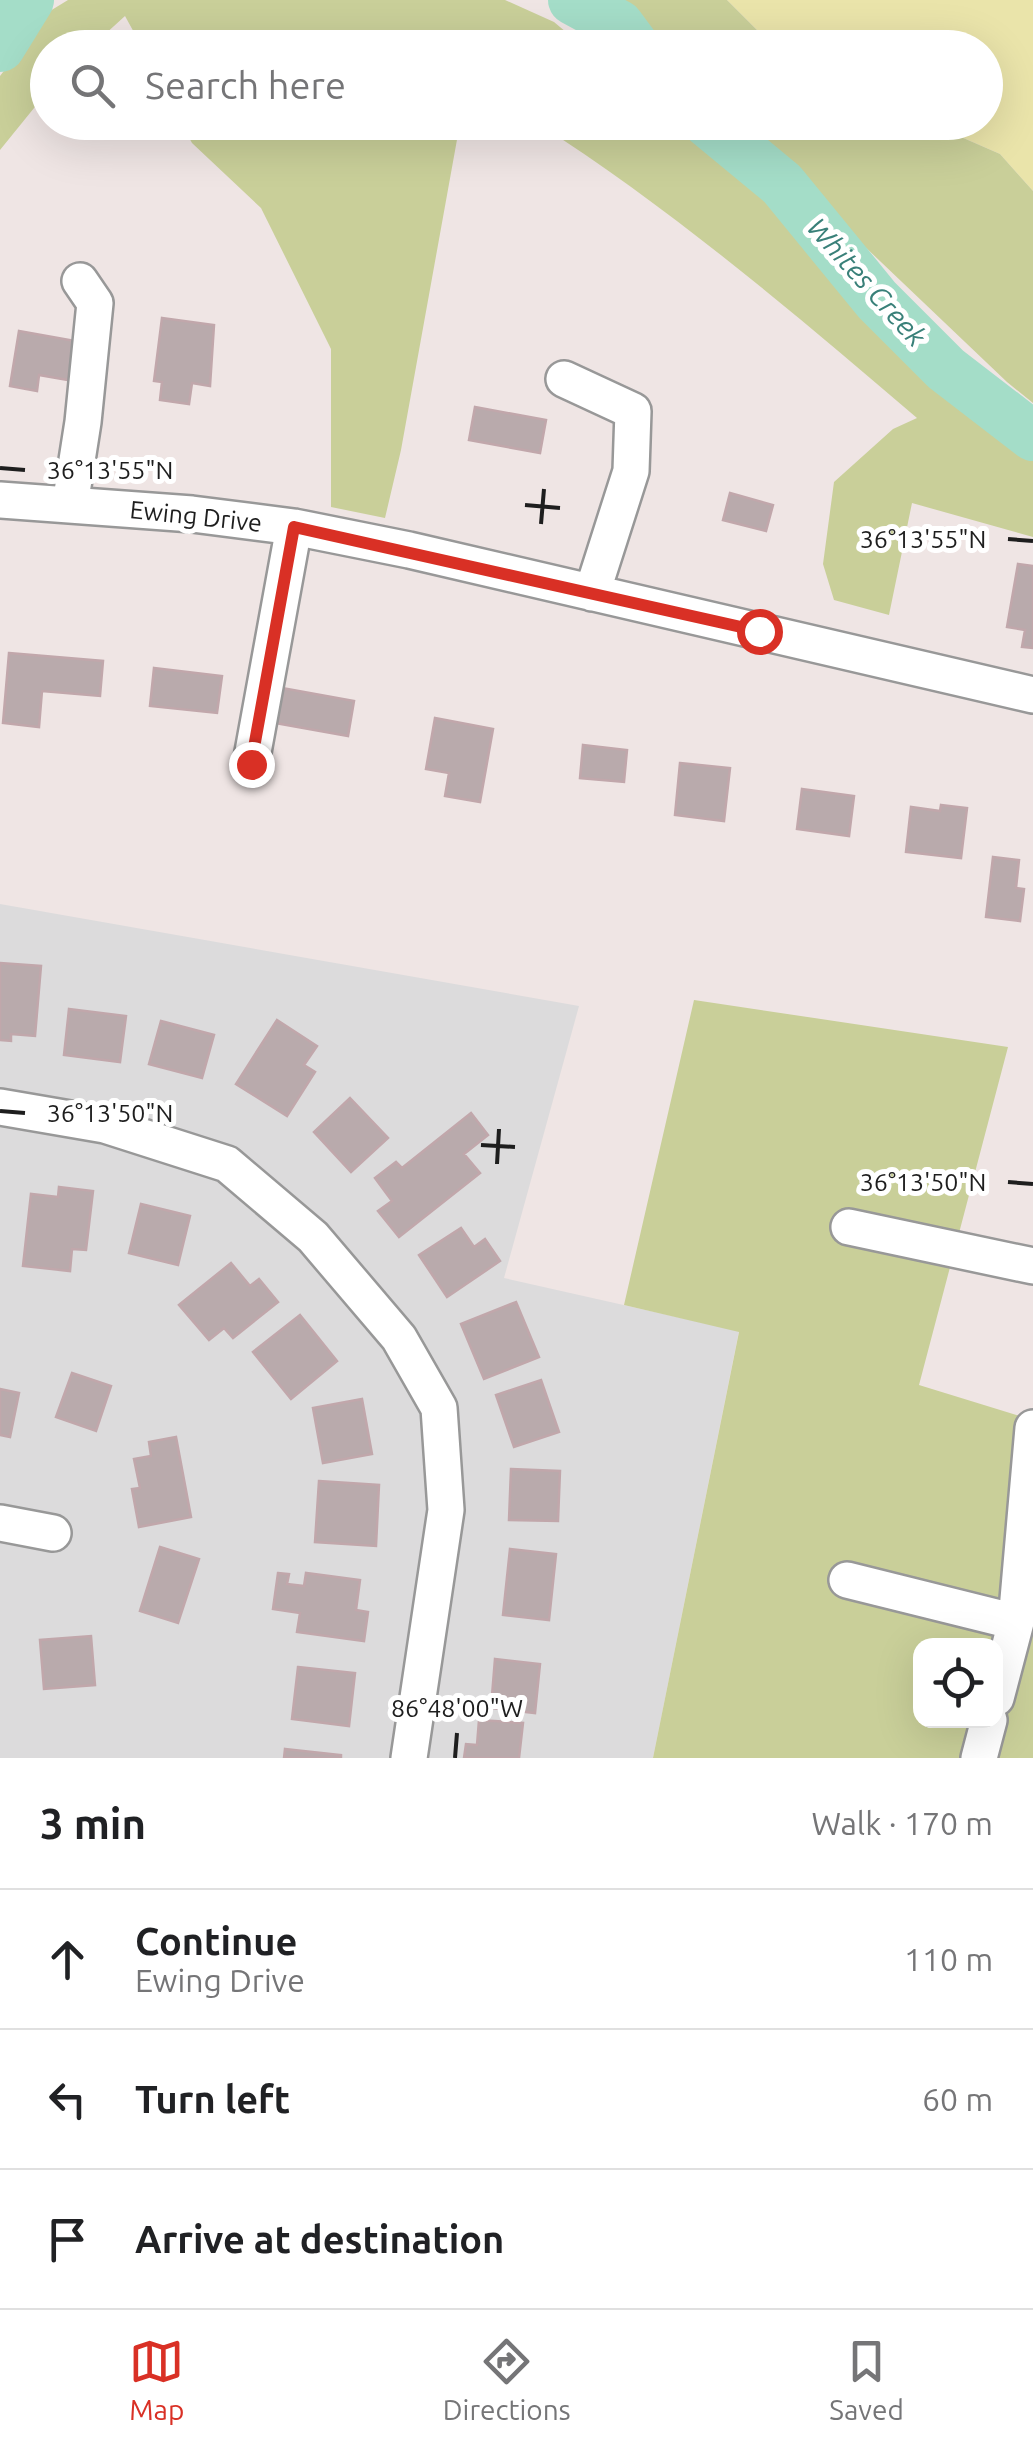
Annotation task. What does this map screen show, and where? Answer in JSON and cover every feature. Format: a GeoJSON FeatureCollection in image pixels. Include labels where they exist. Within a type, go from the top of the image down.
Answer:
{"type":"FeatureCollection","features":[{"type":"Feature","properties":{"kind":"street"},"geometry":{"type":"LineString","coordinates":[[70,504],[83,422],[94,303],[80,281]]}},
{"type":"Feature","properties":{"kind":"street"},"geometry":{"type":"LineString","coordinates":[[564,380],[633,410],[632,471],[592,593]]}},
{"type":"Feature","properties":{"kind":"street","name":"Ewing Drive"},"geometry":{"type":"LineString","coordinates":[[0,500],[192,514],[294,527],[1033,694]]}},
{"type":"Feature","properties":{"kind":"street"},"geometry":{"type":"LineString","coordinates":[[251,764],[294,527]]}},
{"type":"Feature","properties":{"kind":"street"},"geometry":{"type":"LineString","coordinates":[[0,1106],[104,1125],[227,1164],[313,1237],[399,1338],[439,1408],[446,1510],[409,1758]]}},
{"type":"Feature","properties":{"kind":"street"},"geometry":{"type":"LineString","coordinates":[[849,1227],[1033,1266]]}},
{"type":"Feature","properties":{"kind":"street"},"geometry":{"type":"LineString","coordinates":[[1003,1671],[1016,1622],[1033,1428]]}},
{"type":"Feature","properties":{"kind":"street"},"geometry":{"type":"LineString","coordinates":[[0,1523],[53,1533]]}},
{"type":"Feature","properties":{"kind":"street"},"geometry":{"type":"LineString","coordinates":[[847,1580],[1016,1622]]}},
{"type":"Feature","properties":{"kind":"street"},"geometry":{"type":"LineString","coordinates":[[979,1758],[987,1728]]}},
{"type":"Feature","properties":{"kind":"shaded area"},"geometry":{"type":"Polygon","coordinates":[[[727,0],[1033,0],[1033,191],[1000,154],[968,140],[1003,140],[1003,30],[757,30],[727,0]]]}},
{"type":"Feature","properties":{"kind":"shaded area"},"geometry":{"type":"Polygon","coordinates":[[[0,904],[579,1006],[504,1278],[739,1331],[653,1758],[0,1758],[0,904]]]}},
{"type":"Feature","properties":{"kind":"green space"},"geometry":{"type":"Polygon","coordinates":[[[68,0],[505,0],[564,30],[133,30],[125,16],[110,30],[35,30],[50,11],[68,0]]]}},
{"type":"Feature","properties":{"kind":"green space"},"geometry":{"type":"Polygon","coordinates":[[[621,0],[727,0],[757,30],[648,30],[621,0]]]}},
{"type":"Feature","properties":{"kind":"green space"},"geometry":{"type":"Polygon","coordinates":[[[30,37],[30,113],[0,150],[0,76],[30,37]]]}},
{"type":"Feature","properties":{"kind":"green space"},"geometry":{"type":"Polygon","coordinates":[[[190,140],[457,140],[401,450],[385,518],[331,507],[331,349],[261,208],[190,140]]]}},
{"type":"Feature","properties":{"kind":"green space"},"geometry":{"type":"Polygon","coordinates":[[[563,140],[694,140],[768,201],[965,406],[1033,455],[1033,537],[912,503],[889,615],[834,600],[823,564],[834,482],[893,429],[917,418],[779,302],[563,140]]]}},
{"type":"Feature","properties":{"kind":"green space"},"geometry":{"type":"Polygon","coordinates":[[[753,140],[968,140],[1000,154],[1033,191],[1033,403],[753,140]]]}},
{"type":"Feature","properties":{"kind":"green space"},"geometry":{"type":"Polygon","coordinates":[[[694,1000],[1008,1047],[919,1385],[1033,1420],[1033,1758],[653,1758],[739,1332],[624,1305],[694,1000]]]}},
{"type":"Feature","properties":{"kind":"building"},"geometry":{"type":"Polygon","coordinates":[[[162,318],[214,325],[210,386],[192,383],[189,404],[160,400],[162,382],[154,381],[162,318]]]}},
{"type":"Feature","properties":{"kind":"building"},"geometry":{"type":"Polygon","coordinates":[[[19,331],[75,341],[68,380],[39,375],[37,391],[10,386],[19,331]]]}},
{"type":"Feature","properties":{"kind":"building"},"geometry":{"type":"Polygon","coordinates":[[[475,407],[546,420],[540,453],[469,440],[475,407]]]}},
{"type":"Feature","properties":{"kind":"building"},"geometry":{"type":"Polygon","coordinates":[[[730,493],[773,505],[766,531],[723,520],[730,493]]]}},
{"type":"Feature","properties":{"kind":"building"},"geometry":{"type":"Polygon","coordinates":[[[1018,564],[1033,566],[1033,648],[1022,647],[1025,630],[1007,627],[1018,564]]]}},
{"type":"Feature","properties":{"kind":"building"},"geometry":{"type":"Polygon","coordinates":[[[9,653],[103,661],[100,696],[42,691],[39,727],[3,723],[9,653]]]}},
{"type":"Feature","properties":{"kind":"building"},"geometry":{"type":"Polygon","coordinates":[[[154,668],[222,676],[217,713],[150,706],[154,668]]]}},
{"type":"Feature","properties":{"kind":"building"},"geometry":{"type":"Polygon","coordinates":[[[271,686],[354,701],[348,736],[264,721],[271,686]]]}},
{"type":"Feature","properties":{"kind":"building"},"geometry":{"type":"Polygon","coordinates":[[[435,718],[493,729],[480,802],[445,796],[449,773],[426,769],[435,718]]]}},
{"type":"Feature","properties":{"kind":"building"},"geometry":{"type":"Polygon","coordinates":[[[583,745],[627,750],[624,782],[580,778],[583,745]]]}},
{"type":"Feature","properties":{"kind":"building"},"geometry":{"type":"Polygon","coordinates":[[[680,763],[730,768],[724,821],[675,815],[680,763]]]}},
{"type":"Feature","properties":{"kind":"building"},"geometry":{"type":"Polygon","coordinates":[[[802,789],[854,796],[849,836],[797,829],[802,789]]]}},
{"type":"Feature","properties":{"kind":"building"},"geometry":{"type":"Polygon","coordinates":[[[941,805],[967,808],[961,858],[906,852],[911,807],[940,811],[941,805]]]}},
{"type":"Feature","properties":{"kind":"building"},"geometry":{"type":"Polygon","coordinates":[[[993,857],[1019,860],[1016,888],[1024,889],[1020,921],[986,917],[993,857]]]}},
{"type":"Feature","properties":{"kind":"building"},"geometry":{"type":"Polygon","coordinates":[[[0,963],[41,966],[35,1036],[11,1034],[11,1041],[0,1040],[0,963]]]}},
{"type":"Feature","properties":{"kind":"building"},"geometry":{"type":"Polygon","coordinates":[[[69,1009],[126,1016],[120,1062],[64,1055],[69,1009]]]}},
{"type":"Feature","properties":{"kind":"building"},"geometry":{"type":"Polygon","coordinates":[[[277,1020],[317,1046],[304,1065],[315,1072],[287,1116],[236,1084],[277,1020]]]}},
{"type":"Feature","properties":{"kind":"building"},"geometry":{"type":"Polygon","coordinates":[[[161,1021],[214,1035],[202,1078],[149,1064],[161,1021]]]}},
{"type":"Feature","properties":{"kind":"building"},"geometry":{"type":"Polygon","coordinates":[[[350,1098],[388,1138],[351,1172],[314,1132],[350,1098]]]}},
{"type":"Feature","properties":{"kind":"building"},"geometry":{"type":"Polygon","coordinates":[[[471,1113],[488,1135],[464,1154],[480,1173],[399,1237],[378,1211],[392,1201],[375,1178],[396,1162],[402,1168],[471,1113]]]}},
{"type":"Feature","properties":{"kind":"building"},"geometry":{"type":"Polygon","coordinates":[[[59,1187],[93,1191],[86,1250],[72,1249],[70,1271],[23,1266],[31,1194],[58,1197],[59,1187]]]}},
{"type":"Feature","properties":{"kind":"building"},"geometry":{"type":"Polygon","coordinates":[[[141,1204],[190,1216],[178,1265],[129,1253],[141,1204]]]}},
{"type":"Feature","properties":{"kind":"building"},"geometry":{"type":"Polygon","coordinates":[[[461,1228],[474,1247],[485,1239],[500,1261],[447,1297],[419,1255],[461,1228]]]}},
{"type":"Feature","properties":{"kind":"building"},"geometry":{"type":"Polygon","coordinates":[[[231,1263],[250,1286],[259,1279],[278,1302],[233,1338],[224,1328],[209,1340],[179,1305],[231,1263]]]}},
{"type":"Feature","properties":{"kind":"building"},"geometry":{"type":"Polygon","coordinates":[[[516,1302],[539,1357],[484,1379],[461,1324],[516,1302]]]}},
{"type":"Feature","properties":{"kind":"building"},"geometry":{"type":"Polygon","coordinates":[[[300,1315],[337,1361],[291,1399],[253,1352],[300,1315]]]}},
{"type":"Feature","properties":{"kind":"building"},"geometry":{"type":"Polygon","coordinates":[[[72,1373],[111,1386],[96,1431],[56,1417],[72,1373]]]}},
{"type":"Feature","properties":{"kind":"building"},"geometry":{"type":"Polygon","coordinates":[[[541,1380],[559,1432],[514,1447],[496,1395],[541,1380]]]}},
{"type":"Feature","properties":{"kind":"building"},"geometry":{"type":"Polygon","coordinates":[[[0,1389],[19,1393],[10,1437],[0,1435],[0,1389]]]}},
{"type":"Feature","properties":{"kind":"building"},"geometry":{"type":"Polygon","coordinates":[[[362,1399],[372,1454],[323,1463],[313,1408],[362,1399]]]}},
{"type":"Feature","properties":{"kind":"building"},"geometry":{"type":"Polygon","coordinates":[[[176,1437],[191,1517],[139,1527],[132,1489],[140,1488],[134,1459],[151,1456],[149,1442],[176,1437]]]}},
{"type":"Feature","properties":{"kind":"building"},"geometry":{"type":"Polygon","coordinates":[[[511,1469],[560,1471],[558,1521],[509,1520],[511,1469]]]}},
{"type":"Feature","properties":{"kind":"building"},"geometry":{"type":"Polygon","coordinates":[[[319,1481],[379,1485],[376,1546],[315,1542],[319,1481]]]}},
{"type":"Feature","properties":{"kind":"building"},"geometry":{"type":"Polygon","coordinates":[[[160,1547],[199,1559],[178,1623],[140,1611],[160,1547]]]}},
{"type":"Feature","properties":{"kind":"building"},"geometry":{"type":"Polygon","coordinates":[[[510,1549],[556,1554],[549,1620],[503,1615],[510,1549]]]}},
{"type":"Feature","properties":{"kind":"building"},"geometry":{"type":"Polygon","coordinates":[[[278,1573],[289,1574],[287,1584],[304,1586],[306,1573],[360,1580],[356,1610],[368,1612],[364,1641],[297,1632],[300,1613],[273,1609],[278,1573]]]}},
{"type":"Feature","properties":{"kind":"building"},"geometry":{"type":"Polygon","coordinates":[[[91,1636],[95,1685],[44,1689],[40,1640],[91,1636]]]}},
{"type":"Feature","properties":{"kind":"building"},"geometry":{"type":"Polygon","coordinates":[[[495,1659],[540,1664],[535,1713],[491,1708],[495,1659]]]}},
{"type":"Feature","properties":{"kind":"building"},"geometry":{"type":"Polygon","coordinates":[[[298,1667],[355,1673],[349,1726],[292,1719],[298,1667]]]}},
{"type":"Feature","properties":{"kind":"building"},"geometry":{"type":"Polygon","coordinates":[[[479,1720],[523,1723],[519,1758],[464,1758],[466,1744],[477,1745],[479,1720]]]}},
{"type":"Feature","properties":{"kind":"building"},"geometry":{"type":"Polygon","coordinates":[[[285,1749],[341,1755],[341,1758],[284,1758],[285,1749]]]}},
{"type":"Feature","properties":{"kind":"waterway","name":"Whites Creek"},"geometry":{"type":"LineString","coordinates":[[0,47],[29,0]]}},
{"type":"Feature","properties":{"kind":"waterway","name":"Whites Creek"},"geometry":{"type":"LineString","coordinates":[[573,0],[623,30]]}},
{"type":"Feature","properties":{"kind":"waterway","name":"Whites Creek"},"geometry":{"type":"LineString","coordinates":[[729,140],[782,184],[877,300],[946,369],[1033,436]]}},
{"type":"Feature","properties":{"kind":"route"},"geometry":{"type":"LineString","coordinates":[[251,764],[294,527],[759,631]]}}]}
